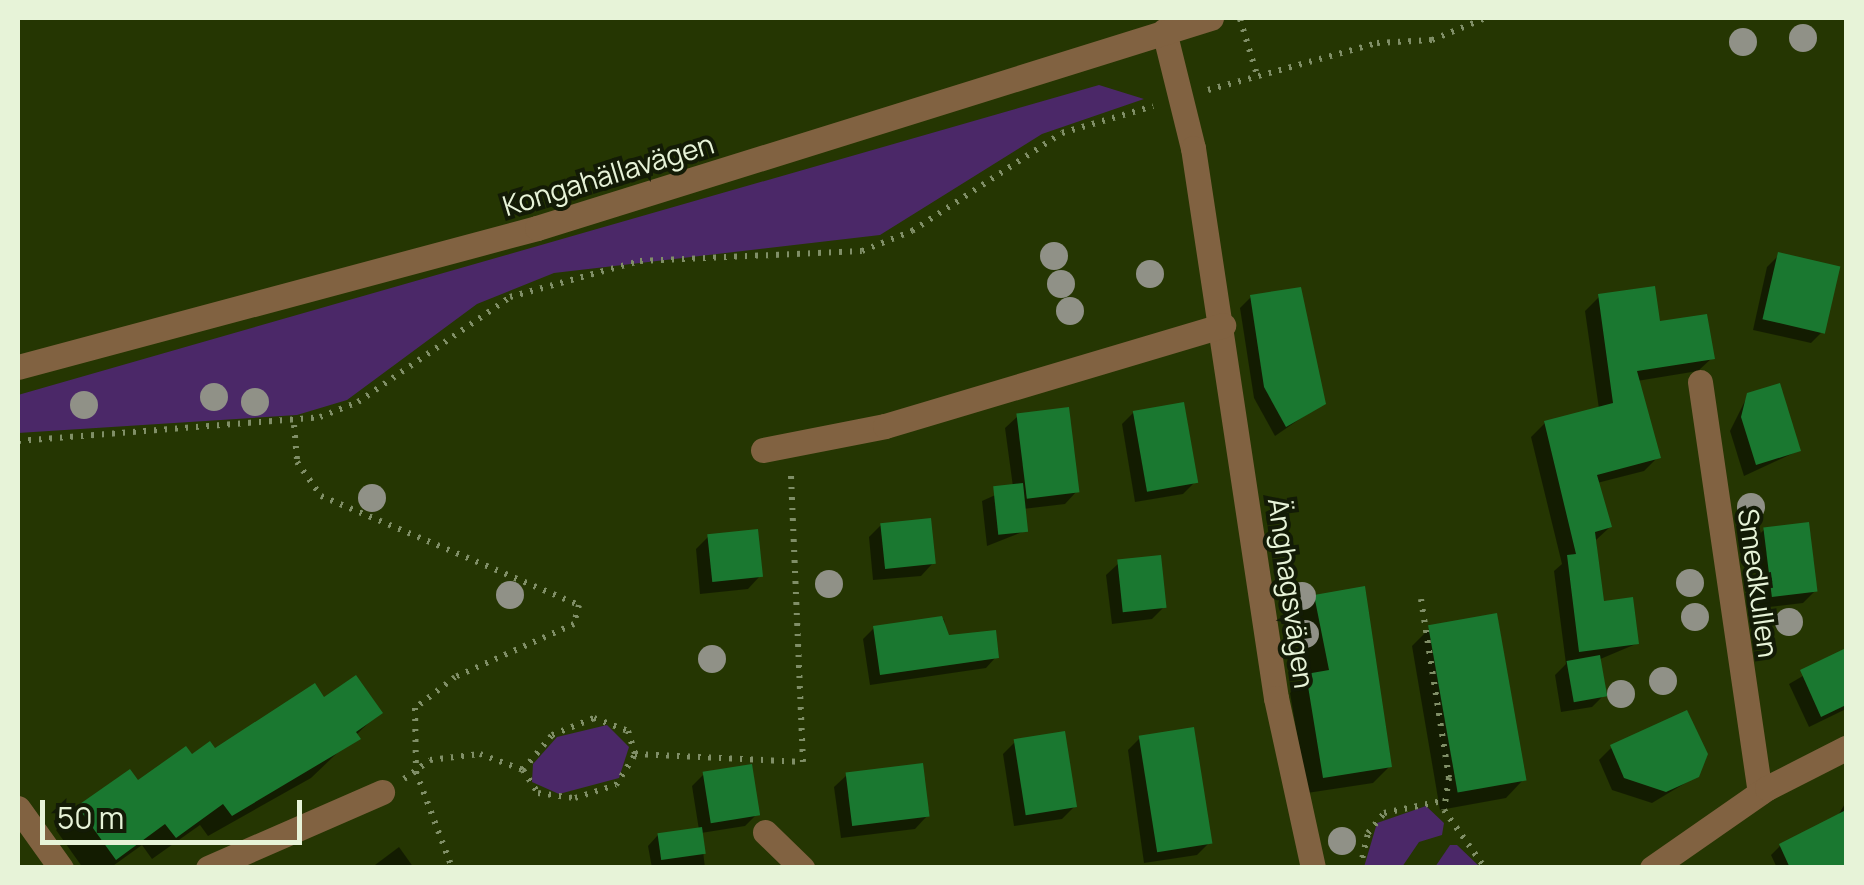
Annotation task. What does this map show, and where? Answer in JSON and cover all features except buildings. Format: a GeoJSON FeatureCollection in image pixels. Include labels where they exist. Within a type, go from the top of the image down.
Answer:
{"type":"FeatureCollection","features":[{"type":"Feature","properties":{"kind":"street","name":"Kongahällavägen"},"geometry":{"type":"LineString","coordinates":[[18,367],[537,228],[1210,18]]}},
{"type":"Feature","properties":{"kind":"street","name":"Änghagsvägen"},"geometry":{"type":"LineString","coordinates":[[1164,32],[1184,98],[1223,325],[1276,698],[1313,868]]}},
{"type":"Feature","properties":{"kind":"street"},"geometry":{"type":"LineString","coordinates":[[763,450],[885,426],[1223,325]]}},
{"type":"Feature","properties":{"kind":"street","name":"Smedkullen"},"geometry":{"type":"LineString","coordinates":[[1700,382],[1760,793]]}},
{"type":"Feature","properties":{"kind":"street"},"geometry":{"type":"LineString","coordinates":[[1652,868],[1760,793],[1846,748]]}},
{"type":"Feature","properties":{"kind":"street"},"geometry":{"type":"LineString","coordinates":[[208,868],[382,792]]}},
{"type":"Feature","properties":{"kind":"street"},"geometry":{"type":"LineString","coordinates":[[18,808],[61,868]]}},
{"type":"Feature","properties":{"kind":"street"},"geometry":{"type":"LineString","coordinates":[[766,832],[802,868]]}},
{"type":"Feature","properties":{"kind":"path"},"geometry":{"type":"LineString","coordinates":[[1240,18],[1257,75]]}},
{"type":"Feature","properties":{"kind":"path"},"geometry":{"type":"LineString","coordinates":[[18,440],[294,424],[358,402],[510,297],[640,261],[862,251],[912,230],[1062,133],[1377,44],[1432,40],[1486,18]]}},
{"type":"Feature","properties":{"kind":"path"},"geometry":{"type":"LineString","coordinates":[[294,424],[302,474],[336,506],[579,605],[574,624],[548,639],[432,689],[410,729],[416,772],[452,868]]}},
{"type":"Feature","properties":{"kind":"path"},"geometry":{"type":"LineString","coordinates":[[635,754],[803,762],[791,465]]}},
{"type":"Feature","properties":{"kind":"path"},"geometry":{"type":"LineString","coordinates":[[1421,598],[1449,778],[1442,801],[1485,868]]}},
{"type":"Feature","properties":{"kind":"path"},"geometry":{"type":"LineString","coordinates":[[382,792],[416,772],[462,753],[523,770],[538,794],[575,798],[616,785],[635,754],[628,731],[594,718],[552,735],[523,770]]}},
{"type":"Feature","properties":{"kind":"path"},"geometry":{"type":"LineString","coordinates":[[1360,868],[1384,813],[1442,801]]}},
{"type":"Feature","properties":{"kind":"shaded area"},"geometry":{"type":"Polygon","coordinates":[[[1099,85],[1144,99],[1042,134],[880,235],[554,273],[477,304],[347,400],[297,415],[18,433],[18,395],[1099,85]]]}},
{"type":"Feature","properties":{"kind":"shaded area"},"geometry":{"type":"Polygon","coordinates":[[[607,725],[629,747],[619,778],[559,794],[532,782],[533,764],[557,737],[607,725]]]}},
{"type":"Feature","properties":{"kind":"shaded area"},"geometry":{"type":"Polygon","coordinates":[[[1426,806],[1444,823],[1442,835],[1419,842],[1402,867],[1364,867],[1377,823],[1426,806]]]}},
{"type":"Feature","properties":{"kind":"shaded area"},"geometry":{"type":"Polygon","coordinates":[[[1450,845],[1457,845],[1480,867],[1435,867],[1450,845]]]}}]}
